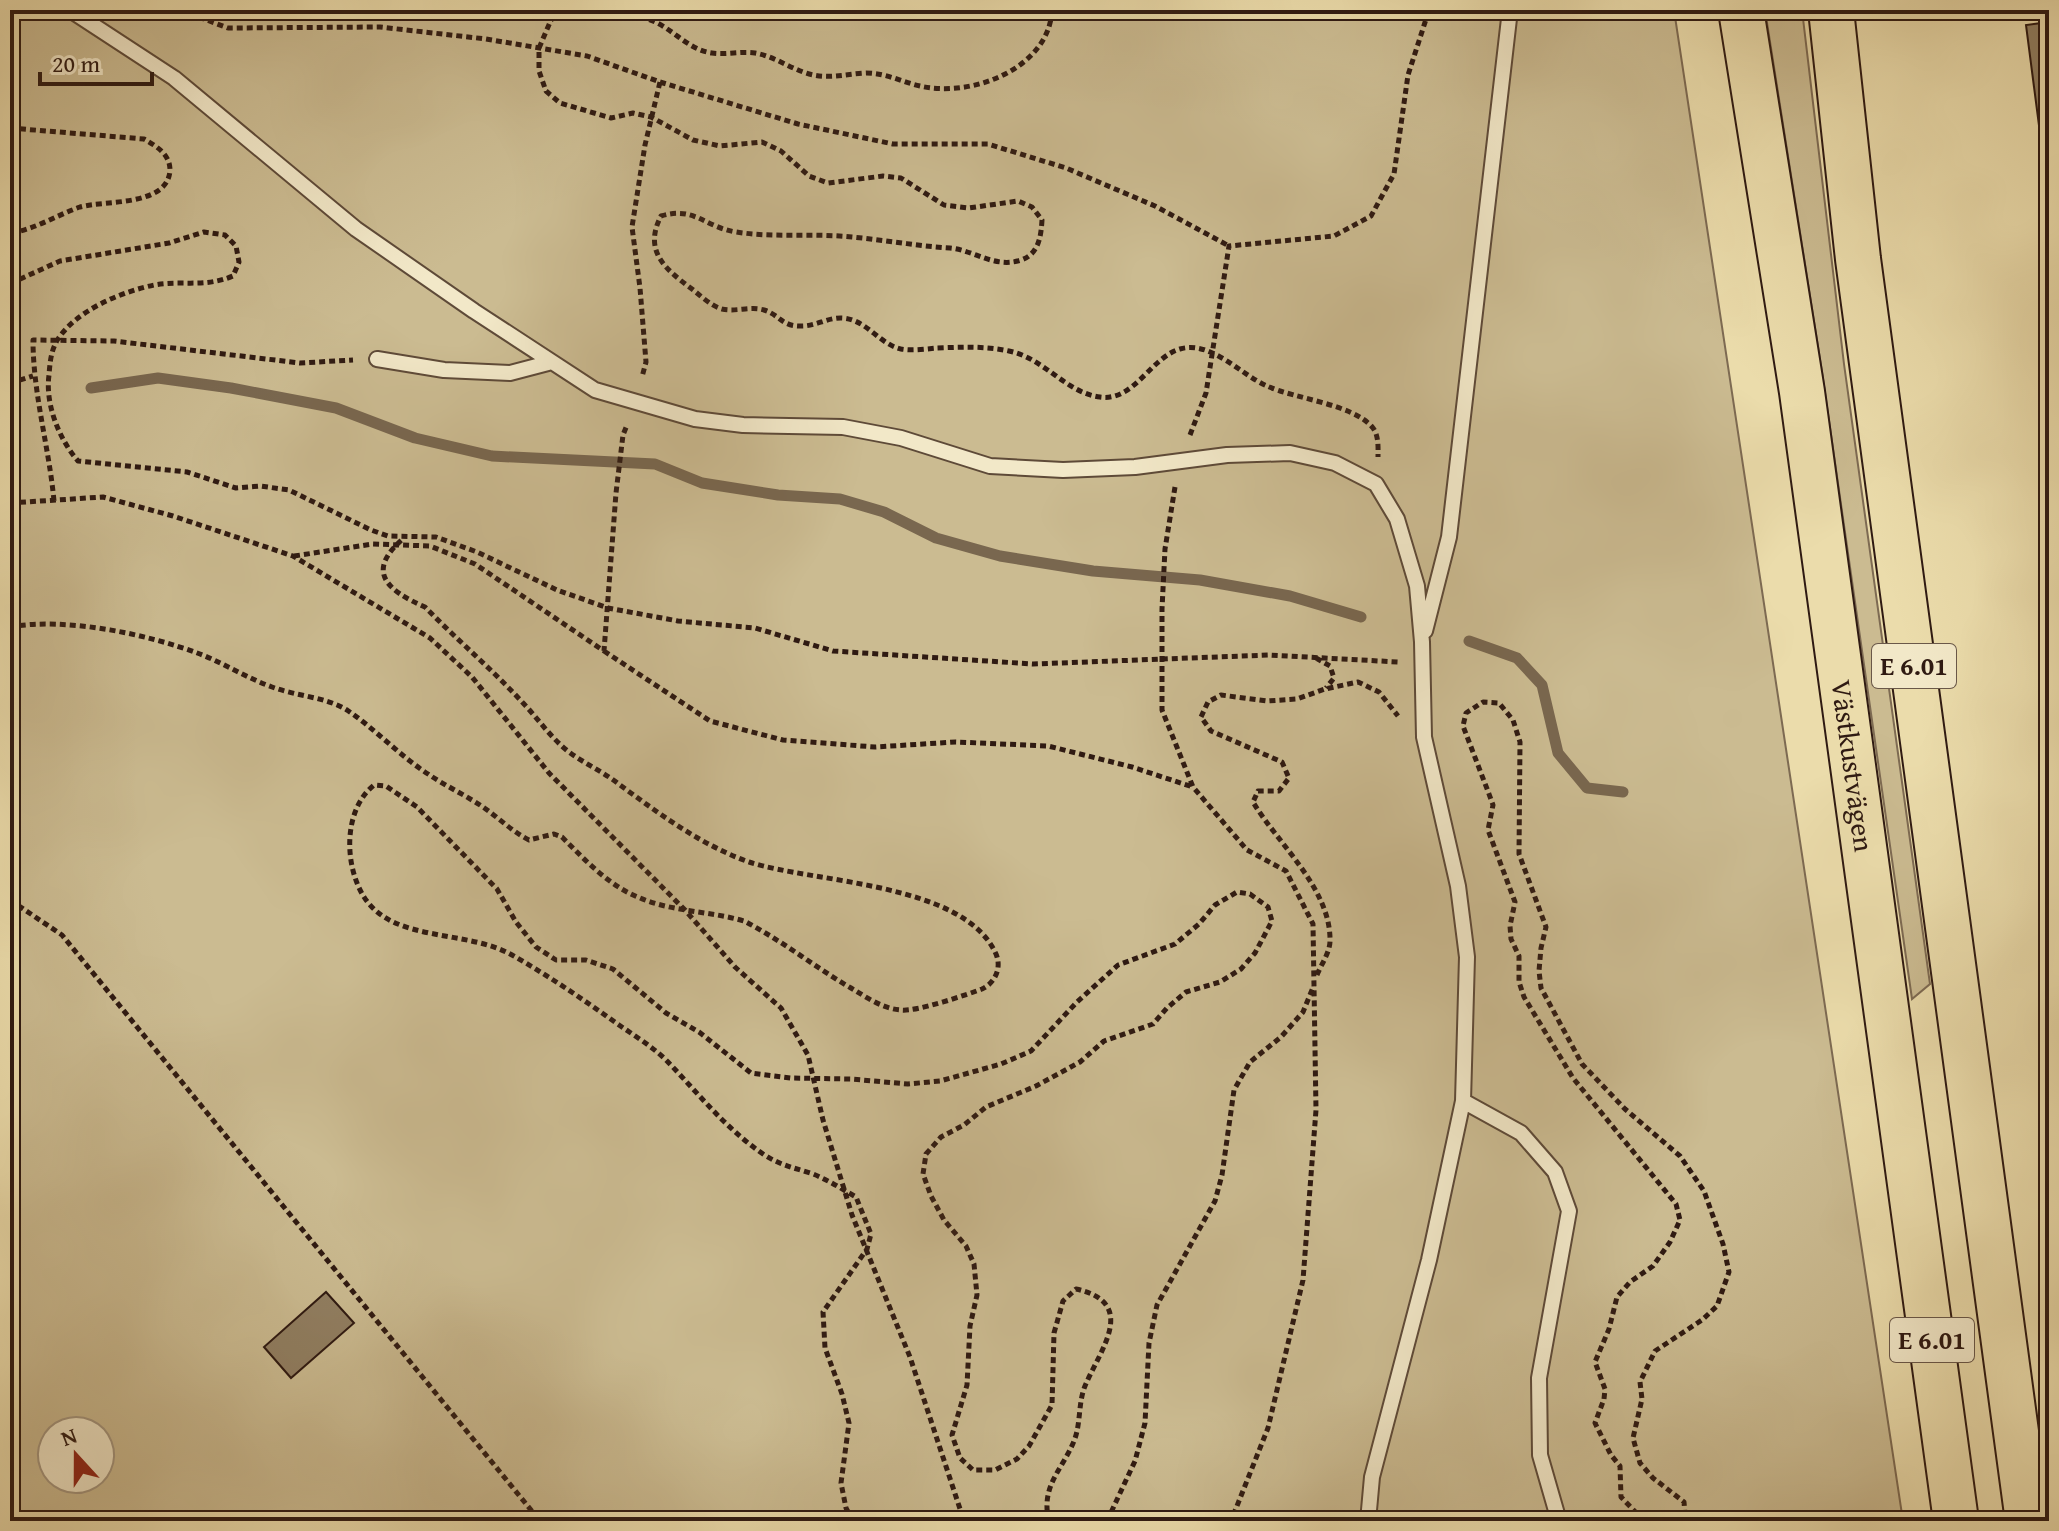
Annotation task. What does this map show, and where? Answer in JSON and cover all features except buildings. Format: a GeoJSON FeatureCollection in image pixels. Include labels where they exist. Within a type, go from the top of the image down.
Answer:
{"type":"FeatureCollection","features":[{"type":"Feature","properties":{"kind":"highway","name":"Västkustvägen"},"geometry":{"type":"LineString","coordinates":[[1741,10],[1802,392],[1956,1521]]}},
{"type":"Feature","properties":{"kind":"highway","name":"E 6.01"},"geometry":{"type":"LineString","coordinates":[[1831,10],[1858,259],[2028,1521]]}},
{"type":"Feature","properties":{"kind":"lane"},"geometry":{"type":"LineString","coordinates":[[70,10],[174,78],[356,229],[595,390],[695,419],[743,425],[843,427],[901,438],[990,466],[1063,470],[1135,467],[1227,455],[1290,453],[1335,463],[1376,484],[1397,519],[1417,586],[1422,642],[1424,737],[1458,886],[1467,957],[1463,1101],[1429,1260],[1372,1477],[1368,1521]]}},
{"type":"Feature","properties":{"kind":"lane"},"geometry":{"type":"LineString","coordinates":[[1422,642],[1449,537],[1510,10]]}},
{"type":"Feature","properties":{"kind":"lane"},"geometry":{"type":"LineString","coordinates":[[377,359],[444,370],[510,373],[552,362]]}},
{"type":"Feature","properties":{"kind":"lane"},"geometry":{"type":"LineString","coordinates":[[1463,1101],[1521,1133],[1555,1172],[1569,1211],[1539,1378],[1540,1455],[1559,1521]]}},
{"type":"Feature","properties":{"kind":"path"},"geometry":{"type":"LineString","coordinates":[[180,10],[228,28],[380,27],[486,39],[587,56],[798,124],[893,144],[988,144],[1066,168],[1155,206],[1229,246],[1334,236],[1371,216],[1394,174],[1408,75],[1429,10]]}},
{"type":"Feature","properties":{"kind":"path"},"geometry":{"type":"LineString","coordinates":[[563,10],[551,20],[539,48],[539,71],[546,91],[560,103],[611,118],[633,113],[651,117],[693,140],[720,146],[762,142],[781,151],[809,176],[828,183],[883,176],[901,178],[944,205],[969,208],[1018,201],[1032,207],[1042,220],[1041,235],[1035,250],[1022,260],[1003,262],[980,258],[954,248],[922,247],[851,237],[753,234],[712,227],[693,214],[677,211],[661,216],[653,231],[655,248],[663,265],[719,308],[767,311],[785,324],[803,326],[840,317],[857,320],[899,349],[974,346],[1012,351],[1035,361],[1084,394],[1103,398],[1120,393],[1136,383],[1165,356],[1182,348],[1197,348],[1265,385],[1357,416],[1372,427],[1378,448],[1376,484]]}},
{"type":"Feature","properties":{"kind":"path"},"geometry":{"type":"LineString","coordinates":[[580,10],[649,19],[696,48],[711,53],[754,53],[807,74],[838,78],[866,73],[894,77],[920,86],[949,89],[981,84],[1024,62],[1038,49],[1049,31],[1052,10]]}},
{"type":"Feature","properties":{"kind":"path"},"geometry":{"type":"LineString","coordinates":[[604,651],[623,435],[637,404],[646,362],[632,227],[660,82]]}},
{"type":"Feature","properties":{"kind":"path"},"geometry":{"type":"LineString","coordinates":[[10,128],[144,139],[159,148],[170,162],[170,176],[163,188],[140,200],[82,206],[10,233]]}},
{"type":"Feature","properties":{"kind":"path"},"geometry":{"type":"LineString","coordinates":[[10,281],[60,261],[169,243],[204,232],[225,235],[236,246],[239,262],[233,276],[216,283],[156,285],[119,295],[72,323],[58,339],[51,355],[48,381],[52,409],[63,444],[78,461],[187,472],[236,488],[260,486],[289,490],[371,530],[388,536],[436,537],[557,590],[608,608],[678,621],[755,628],[833,651],[1033,664],[1269,655],[1422,663]]}},
{"type":"Feature","properties":{"kind":"path"},"geometry":{"type":"LineString","coordinates":[[1229,246],[1206,393],[1179,461],[1165,549],[1162,710],[1193,787],[1247,850],[1286,871],[1313,924],[1316,979],[1316,1110],[1303,1280],[1268,1428],[1231,1521]]}},
{"type":"Feature","properties":{"kind":"path"},"geometry":{"type":"LineString","coordinates":[[54,501],[50,457],[33,376],[33,340],[114,341],[300,363],[377,359]]}},
{"type":"Feature","properties":{"kind":"path"},"geometry":{"type":"LineString","coordinates":[[10,383],[33,376]]}},
{"type":"Feature","properties":{"kind":"path"},"geometry":{"type":"LineString","coordinates":[[10,503],[103,497],[173,516],[293,556],[430,638],[472,677],[549,773],[685,910],[735,967],[781,1008],[808,1055],[845,1191],[910,1357],[964,1521]]}},
{"type":"Feature","properties":{"kind":"path"},"geometry":{"type":"LineString","coordinates":[[10,627],[34,623],[77,624],[129,634],[199,654],[284,691],[324,699],[345,709],[427,774],[481,806],[518,835],[529,840],[554,834],[562,837],[597,872],[639,898],[744,921],[850,988],[894,1009],[919,1008],[979,990],[998,973],[997,955],[990,943],[957,915],[923,900],[864,883],[753,863],[724,853],[676,827],[616,781],[570,753],[425,607],[410,601],[384,577],[382,565],[389,551],[405,537]]}},
{"type":"Feature","properties":{"kind":"path"},"geometry":{"type":"LineString","coordinates":[[293,556],[373,544],[430,546],[475,564],[710,721],[783,740],[875,747],[956,742],[1048,746],[1132,767],[1193,787]]}},
{"type":"Feature","properties":{"kind":"path"},"geometry":{"type":"LineString","coordinates":[[1315,657],[1330,666],[1334,678],[1325,689]]}},
{"type":"Feature","properties":{"kind":"path"},"geometry":{"type":"LineString","coordinates":[[1107,1521],[1135,1461],[1145,1423],[1149,1343],[1157,1305],[1215,1201],[1222,1175],[1234,1090],[1250,1062],[1281,1037],[1303,1012],[1330,943],[1327,917],[1317,891],[1253,802],[1258,791],[1279,791],[1289,778],[1282,762],[1211,731],[1201,717],[1208,702],[1221,695],[1267,701],[1297,699],[1358,682],[1379,692],[1406,726],[1424,737]]}},
{"type":"Feature","properties":{"kind":"path"},"geometry":{"type":"LineString","coordinates":[[1644,1521],[1621,1497],[1620,1466],[1595,1423],[1605,1389],[1595,1362],[1609,1329],[1617,1297],[1630,1282],[1653,1266],[1670,1242],[1680,1220],[1676,1204],[1573,1078],[1524,997],[1519,982],[1519,956],[1511,939],[1515,902],[1488,830],[1493,805],[1463,726],[1466,713],[1483,702],[1499,703],[1513,720],[1520,742],[1519,854],[1546,927],[1539,971],[1541,988],[1582,1064],[1625,1109],[1680,1156],[1704,1191],[1723,1244],[1729,1272],[1717,1306],[1702,1320],[1655,1351],[1640,1382],[1642,1399],[1633,1438],[1640,1463],[1653,1478],[1684,1502],[1685,1514],[1681,1521]]}},
{"type":"Feature","properties":{"kind":"path"},"geometry":{"type":"LineString","coordinates":[[853,1521],[846,1508],[841,1483],[849,1423],[825,1348],[823,1312],[867,1249],[871,1234],[856,1197],[763,1154],[700,1100],[665,1059],[550,977],[495,945],[403,928],[381,915],[364,897],[349,850],[353,820],[365,792],[374,785],[386,786],[417,807],[497,889],[516,922],[536,947],[556,960],[586,960],[613,969],[666,1013],[699,1032],[751,1073],[908,1084],[940,1081],[1001,1064],[1031,1051],[1077,1002],[1118,965],[1175,944],[1199,924],[1215,905],[1237,892],[1250,894],[1268,907],[1272,921],[1255,953],[1241,969],[1220,982],[1186,992],[1153,1024],[1104,1041],[1080,1062],[1036,1086],[986,1107],[964,1125],[941,1137],[926,1154],[923,1174],[931,1196],[944,1220],[966,1246],[974,1264],[977,1295],[970,1326],[967,1385],[952,1435],[960,1458],[973,1470],[995,1470],[1017,1459],[1029,1446],[1052,1405],[1054,1333],[1063,1301],[1076,1289],[1094,1293],[1107,1304],[1111,1319],[1107,1346],[1084,1389],[1074,1441],[1052,1478],[1047,1512],[1049,1521]]}},
{"type":"Feature","properties":{"kind":"path"},"geometry":{"type":"LineString","coordinates":[[10,900],[62,935],[540,1521]]}},
{"type":"Feature","properties":{"kind":"shaded area"},"geometry":{"type":"Polygon","coordinates":[[[10,10],[1674,10],[1903,1521],[10,1521],[10,10]]]}},
{"type":"Feature","properties":{"kind":"shaded area"},"geometry":{"type":"Polygon","coordinates":[[[1765,10],[1802,10],[1844,364],[1930,984],[1912,999],[1822,372],[1765,10]]]}},
{"type":"Feature","properties":{"kind":"waterway"},"geometry":{"type":"LineString","coordinates":[[91,388],[158,378],[336,408],[415,438],[492,456],[655,464],[702,483],[778,495],[840,499],[884,512],[936,538],[1000,556],[1093,571],[1200,580],[1290,596],[1361,617]]}},
{"type":"Feature","properties":{"kind":"waterway"},"geometry":{"type":"LineString","coordinates":[[1469,641],[1517,658],[1542,685],[1558,753],[1587,788],[1623,792]]}}]}
